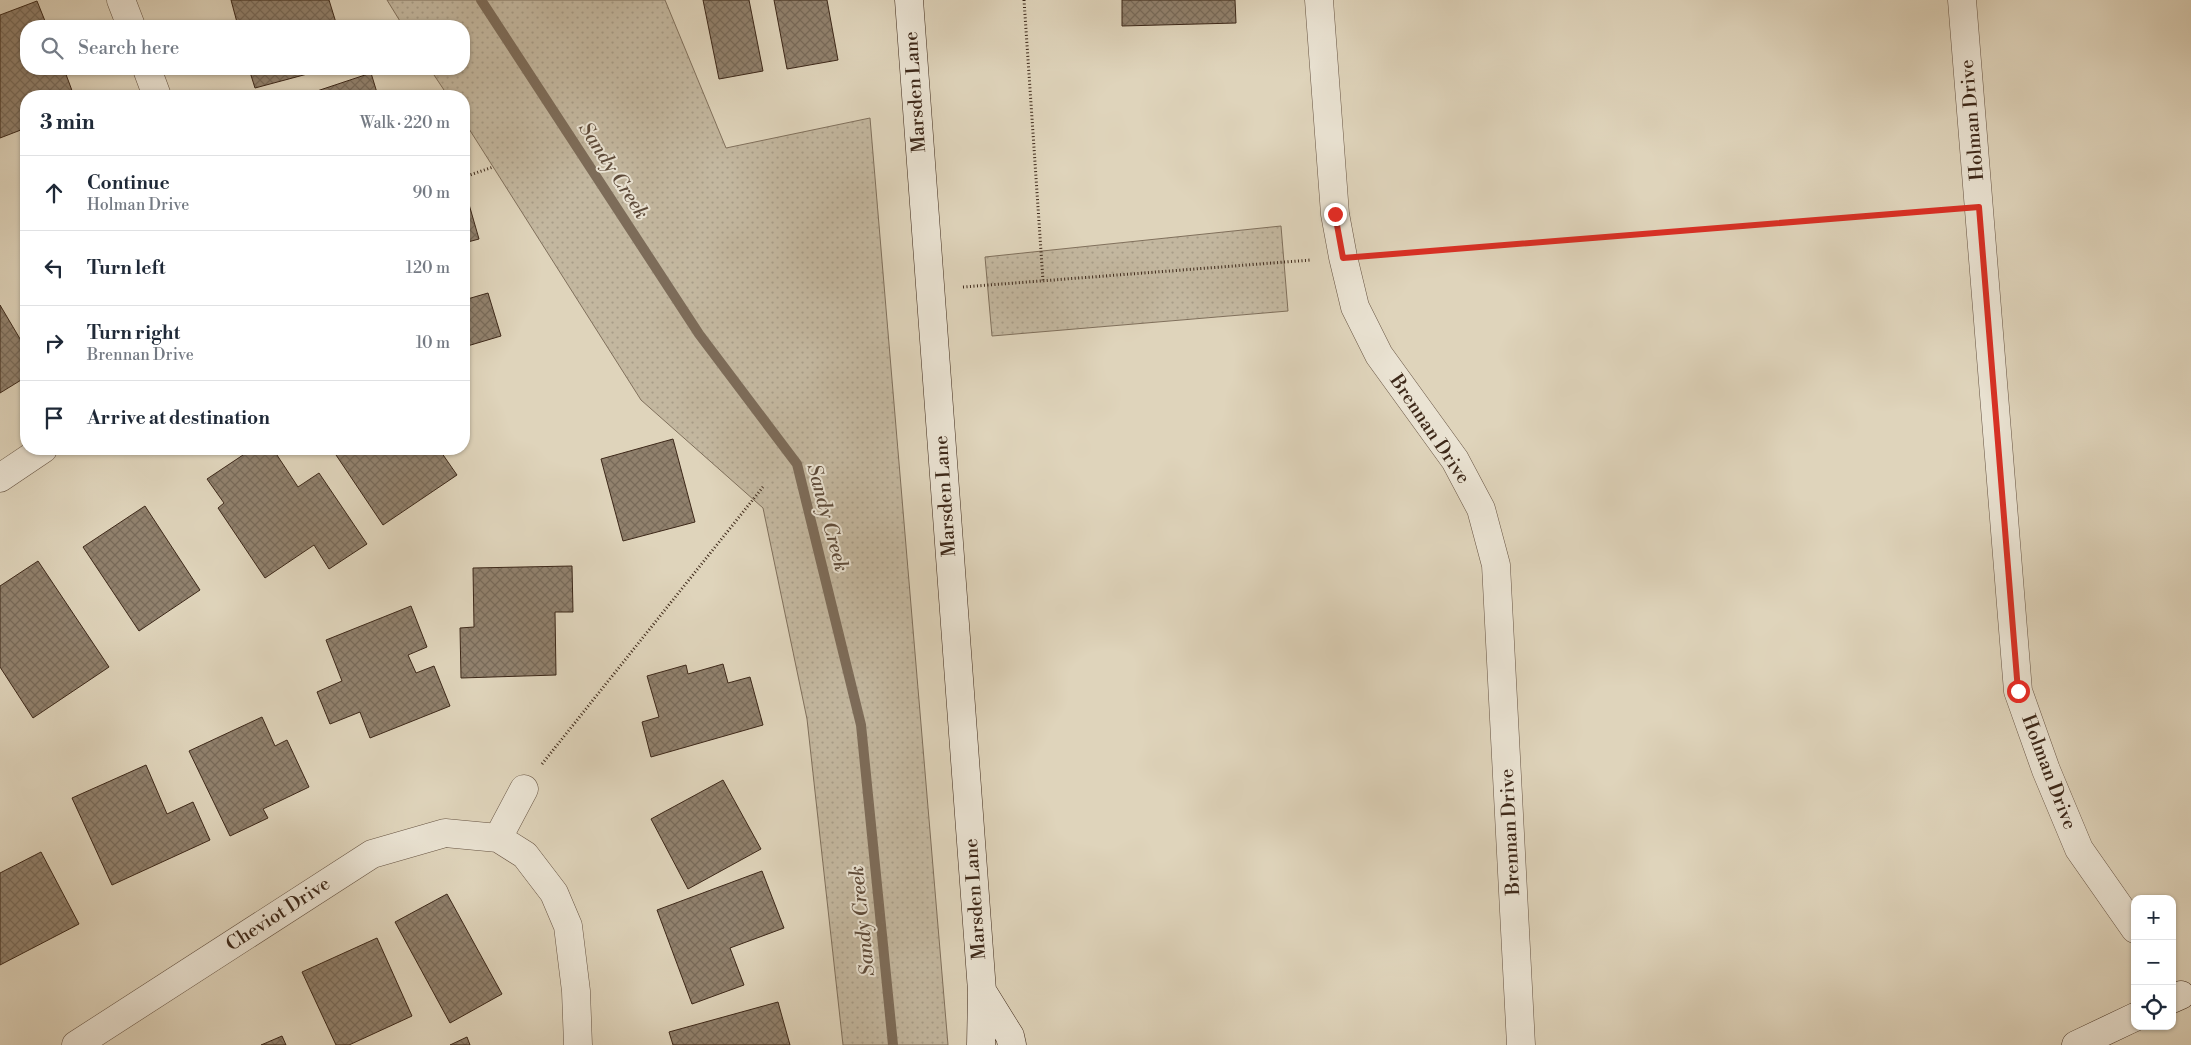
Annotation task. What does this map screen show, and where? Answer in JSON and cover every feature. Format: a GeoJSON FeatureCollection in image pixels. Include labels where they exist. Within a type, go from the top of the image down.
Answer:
{"type":"FeatureCollection","features":[{"type":"Feature","properties":{"kind":"street"},"geometry":{"type":"LineString","coordinates":[[121,0],[129,20]]}},
{"type":"Feature","properties":{"kind":"street","name":"Marsden Lane"},"geometry":{"type":"LineString","coordinates":[[909,0],[982,991],[981,1045]]}},
{"type":"Feature","properties":{"kind":"street","name":"Brennan Drive"},"geometry":{"type":"LineString","coordinates":[[1319,0],[1335,214],[1355,307],[1379,355],[1455,460],[1481,509],[1496,565],[1521,1045]]}},
{"type":"Feature","properties":{"kind":"street","name":"Holman Drive"},"geometry":{"type":"LineString","coordinates":[[1962,0],[2018,691],[2046,770],[2080,849],[2131,923]]}},
{"type":"Feature","properties":{"kind":"street"},"geometry":{"type":"LineString","coordinates":[[149,75],[155,90]]}},
{"type":"Feature","properties":{"kind":"street"},"geometry":{"type":"LineString","coordinates":[[0,478],[34,455]]}},
{"type":"Feature","properties":{"kind":"street"},"geometry":{"type":"LineString","coordinates":[[498,838],[524,790]]}},
{"type":"Feature","properties":{"kind":"street","name":"Cheviot Drive"},"geometry":{"type":"LineString","coordinates":[[76,1045],[372,854],[445,833],[498,838],[524,855],[554,893],[568,926],[576,991],[578,1045]]}},
{"type":"Feature","properties":{"kind":"street","name":"Marsden Lane"},"geometry":{"type":"LineString","coordinates":[[982,991],[1010,1036],[1012,1045]]}},
{"type":"Feature","properties":{"kind":"street"},"geometry":{"type":"LineString","coordinates":[[2076,1045],[2131,1019]]}},
{"type":"Feature","properties":{"kind":"path"},"geometry":{"type":"LineString","coordinates":[[1024,0],[1043,281]]}},
{"type":"Feature","properties":{"kind":"path"},"geometry":{"type":"LineString","coordinates":[[470,175],[493,168]]}},
{"type":"Feature","properties":{"kind":"path"},"geometry":{"type":"LineString","coordinates":[[930,290],[1979,207]]}},
{"type":"Feature","properties":{"kind":"path"},"geometry":{"type":"LineString","coordinates":[[524,790],[554,748],[763,487]]}},
{"type":"Feature","properties":{"kind":"shaded area"},"geometry":{"type":"Polygon","coordinates":[[[387,0],[665,0],[726,148],[870,118],[948,1045],[843,1045],[807,719],[763,508],[641,400],[470,130],[470,90],[444,90],[434,75],[470,75],[470,20],[399,20],[387,0]]]}},
{"type":"Feature","properties":{"kind":"shaded area"},"geometry":{"type":"Polygon","coordinates":[[[1281,226],[1288,311],[992,336],[985,257],[1281,226]]]}},
{"type":"Feature","properties":{"kind":"building"},"geometry":{"type":"Polygon","coordinates":[[[231,0],[329,0],[335,20],[236,20],[231,0]]]}},
{"type":"Feature","properties":{"kind":"building"},"geometry":{"type":"Polygon","coordinates":[[[703,0],[749,0],[763,71],[719,79],[703,0]]]}},
{"type":"Feature","properties":{"kind":"building"},"geometry":{"type":"Polygon","coordinates":[[[774,0],[827,0],[838,60],[787,69],[774,0]]]}},
{"type":"Feature","properties":{"kind":"building"},"geometry":{"type":"Polygon","coordinates":[[[1122,0],[1235,0],[1236,23],[1122,26],[1122,0]]]}},
{"type":"Feature","properties":{"kind":"building"},"geometry":{"type":"Polygon","coordinates":[[[37,1],[45,20],[20,20],[20,75],[66,75],[72,90],[20,90],[20,130],[0,138],[0,15],[37,1]]]}},
{"type":"Feature","properties":{"kind":"building"},"geometry":{"type":"Polygon","coordinates":[[[251,75],[304,75],[255,88],[251,75]]]}},
{"type":"Feature","properties":{"kind":"building"},"geometry":{"type":"Polygon","coordinates":[[[365,75],[372,75],[376,90],[320,90],[365,75]]]}},
{"type":"Feature","properties":{"kind":"building"},"geometry":{"type":"Polygon","coordinates":[[[470,208],[479,239],[470,241],[470,208]]]}},
{"type":"Feature","properties":{"kind":"building"},"geometry":{"type":"Polygon","coordinates":[[[488,293],[501,336],[470,345],[470,298],[488,293]]]}},
{"type":"Feature","properties":{"kind":"building"},"geometry":{"type":"Polygon","coordinates":[[[0,305],[20,339],[20,381],[0,393],[0,305]]]}},
{"type":"Feature","properties":{"kind":"building"},"geometry":{"type":"Polygon","coordinates":[[[673,439],[695,522],[623,541],[601,459],[673,439]]]}},
{"type":"Feature","properties":{"kind":"building"},"geometry":{"type":"Polygon","coordinates":[[[243,455],[277,455],[298,487],[319,473],[367,544],[329,569],[314,545],[265,578],[218,508],[224,503],[207,479],[243,455]]]}},
{"type":"Feature","properties":{"kind":"building"},"geometry":{"type":"Polygon","coordinates":[[[336,455],[443,455],[457,475],[383,525],[336,455]]]}},
{"type":"Feature","properties":{"kind":"building"},"geometry":{"type":"Polygon","coordinates":[[[145,506],[200,590],[139,631],[83,547],[145,506]]]}},
{"type":"Feature","properties":{"kind":"building"},"geometry":{"type":"Polygon","coordinates":[[[38,561],[109,667],[33,718],[0,667],[0,586],[38,561]]]}},
{"type":"Feature","properties":{"kind":"building"},"geometry":{"type":"Polygon","coordinates":[[[572,566],[573,612],[555,612],[556,675],[461,678],[460,628],[474,627],[473,568],[572,566]]]}},
{"type":"Feature","properties":{"kind":"building"},"geometry":{"type":"Polygon","coordinates":[[[411,606],[427,647],[408,655],[416,673],[434,666],[450,706],[370,738],[360,712],[330,724],[317,692],[342,681],[326,640],[411,606]]]}},
{"type":"Feature","properties":{"kind":"building"},"geometry":{"type":"Polygon","coordinates":[[[723,664],[728,683],[750,677],[763,725],[651,757],[642,722],[659,717],[647,676],[686,665],[688,674],[723,664]]]}},
{"type":"Feature","properties":{"kind":"building"},"geometry":{"type":"Polygon","coordinates":[[[262,717],[275,746],[287,740],[309,787],[263,809],[268,818],[230,836],[189,751],[262,717]]]}},
{"type":"Feature","properties":{"kind":"building"},"geometry":{"type":"Polygon","coordinates":[[[146,765],[167,814],[193,802],[210,840],[112,885],[72,798],[146,765]]]}},
{"type":"Feature","properties":{"kind":"building"},"geometry":{"type":"Polygon","coordinates":[[[723,780],[761,849],[688,889],[651,819],[723,780]]]}},
{"type":"Feature","properties":{"kind":"building"},"geometry":{"type":"Polygon","coordinates":[[[41,852],[79,924],[0,965],[0,873],[41,852]]]}},
{"type":"Feature","properties":{"kind":"building"},"geometry":{"type":"Polygon","coordinates":[[[762,871],[784,928],[730,948],[744,985],[692,1004],[657,910],[762,871]]]}},
{"type":"Feature","properties":{"kind":"building"},"geometry":{"type":"Polygon","coordinates":[[[447,894],[502,994],[450,1023],[395,922],[447,894]]]}},
{"type":"Feature","properties":{"kind":"building"},"geometry":{"type":"Polygon","coordinates":[[[377,938],[412,1016],[349,1045],[336,1045],[302,972],[377,938]]]}},
{"type":"Feature","properties":{"kind":"building"},"geometry":{"type":"Polygon","coordinates":[[[778,1002],[790,1045],[673,1045],[669,1032],[778,1002]]]}},
{"type":"Feature","properties":{"kind":"building"},"geometry":{"type":"Polygon","coordinates":[[[282,1036],[286,1045],[261,1045],[282,1036]]]}},
{"type":"Feature","properties":{"kind":"building"},"geometry":{"type":"Polygon","coordinates":[[[467,1037],[470,1045],[450,1045],[467,1037]]]}},
{"type":"Feature","properties":{"kind":"waterway","name":"Sandy Creek"},"geometry":{"type":"LineString","coordinates":[[481,0],[699,334],[797,464],[861,725],[893,1045]]}},
{"type":"Feature","properties":{"kind":"route"},"geometry":{"type":"LineString","coordinates":[[1335,214],[1343,258],[1979,207],[2018,691]]}}]}
